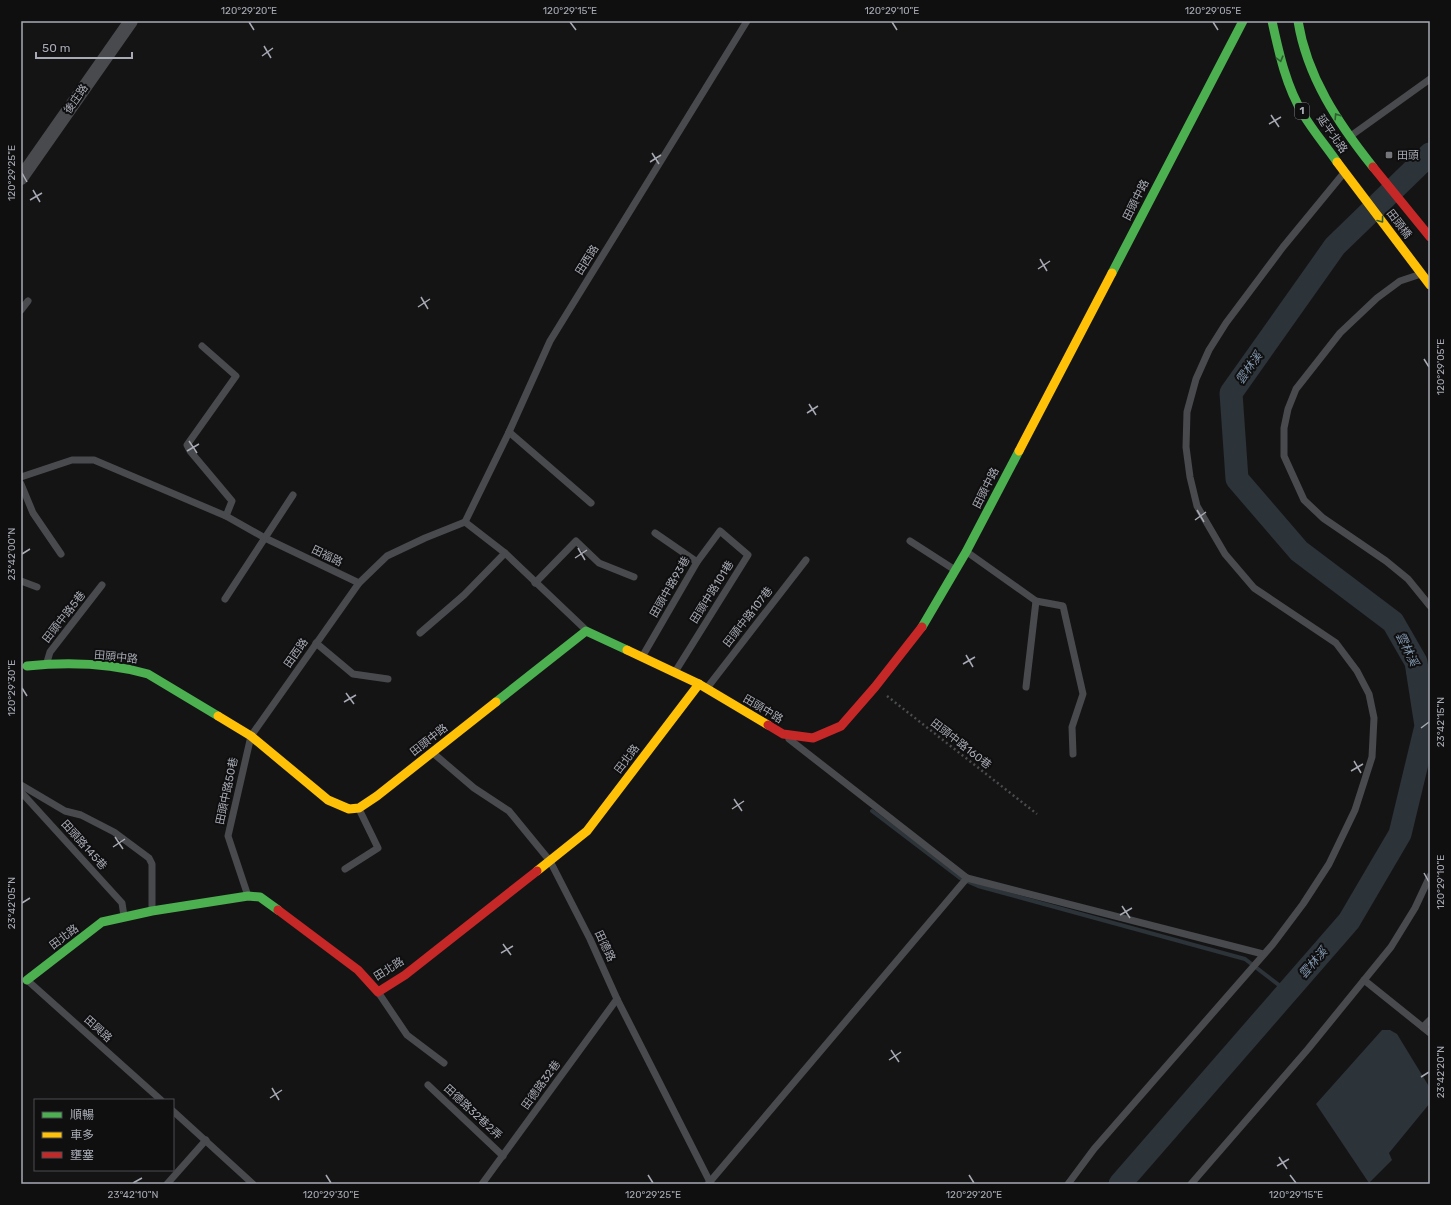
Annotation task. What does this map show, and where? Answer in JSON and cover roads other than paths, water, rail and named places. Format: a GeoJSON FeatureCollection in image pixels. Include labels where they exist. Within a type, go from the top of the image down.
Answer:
{"type":"FeatureCollection","features":[{"type":"Feature","properties":{"kind":"street","name":"後庄路"},"geometry":{"type":"LineString","coordinates":[[21,178],[132,21]]}},
{"type":"Feature","properties":{"kind":"street","name":"田頭中路"},"geometry":{"type":"LineString","coordinates":[[23,666],[46,664],[135,669],[148,674],[250,736],[328,800],[350,809],[359,808],[377,796],[586,631],[703,686],[783,734],[813,738],[840,726],[875,687],[927,620],[966,552],[1243,21]]}},
{"type":"Feature","properties":{"kind":"street","name":"延平北路"},"geometry":{"type":"LineString","coordinates":[[1272,21],[1280,60],[1290,87],[1303,114],[1357,189]]}},
{"type":"Feature","properties":{"kind":"street","name":"延平北路"},"geometry":{"type":"LineString","coordinates":[[1298,21],[1306,59],[1318,84],[1350,136],[1376,170]]}},
{"type":"Feature","properties":{"kind":"street","name":"田頭橋"},"geometry":{"type":"LineString","coordinates":[[1376,170],[1430,237]]}},
{"type":"Feature","properties":{"kind":"street","name":"田頭橋"},"geometry":{"type":"LineString","coordinates":[[1357,189],[1422,274]]}},
{"type":"Feature","properties":{"kind":"street","name":"1"},"geometry":{"type":"LineString","coordinates":[[1422,274],[1430,285]]}},
{"type":"Feature","properties":{"kind":"street","name":"田北路"},"geometry":{"type":"LineString","coordinates":[[24,978],[102,922],[152,911],[248,896],[260,897],[358,970],[378,992],[405,975],[587,831],[703,686]]}},
{"type":"Feature","properties":{"kind":"lane","name":"田西路"},"geometry":{"type":"LineString","coordinates":[[465,522],[510,432],[550,341],[748,21]]}},
{"type":"Feature","properties":{"kind":"lane"},"geometry":{"type":"LineString","coordinates":[[1350,136],[1430,79]]}},
{"type":"Feature","properties":{"kind":"lane"},"geometry":{"type":"LineString","coordinates":[[1068,1184],[1094,1149],[1263,954],[1303,904],[1333,857],[1355,810],[1372,757],[1374,718],[1369,694],[1357,672],[1336,643],[1254,588],[1225,554],[1210,532],[1197,506],[1190,477],[1186,447],[1187,412],[1196,379],[1209,350],[1226,323],[1283,247],[1344,172]]}},
{"type":"Feature","properties":{"kind":"lane"},"geometry":{"type":"LineString","coordinates":[[1430,268],[1422,274],[1400,281],[1376,298],[1340,333],[1296,389],[1288,409],[1284,428],[1284,456],[1304,500],[1323,518],[1386,561],[1408,579],[1430,606]]}},
{"type":"Feature","properties":{"kind":"lane"},"geometry":{"type":"LineString","coordinates":[[21,310],[28,301]]}},
{"type":"Feature","properties":{"kind":"lane"},"geometry":{"type":"LineString","coordinates":[[202,346],[236,376],[187,444],[190,451],[232,502],[226,516]]}},
{"type":"Feature","properties":{"kind":"lane"},"geometry":{"type":"LineString","coordinates":[[510,432],[591,503]]}},
{"type":"Feature","properties":{"kind":"lane","name":"田福路"},"geometry":{"type":"LineString","coordinates":[[21,477],[72,460],[94,460],[226,516],[265,538],[359,583]]}},
{"type":"Feature","properties":{"kind":"lane"},"geometry":{"type":"LineString","coordinates":[[21,484],[33,513],[61,554]]}},
{"type":"Feature","properties":{"kind":"lane"},"geometry":{"type":"LineString","coordinates":[[225,599],[293,495]]}},
{"type":"Feature","properties":{"kind":"lane"},"geometry":{"type":"LineString","coordinates":[[359,583],[387,556],[425,538],[465,522],[505,553],[586,631]]}},
{"type":"Feature","properties":{"kind":"lane","name":"田頭中路93巷"},"geometry":{"type":"LineString","coordinates":[[642,657],[696,562],[720,531]]}},
{"type":"Feature","properties":{"kind":"lane","name":"田頭中路101巷"},"geometry":{"type":"LineString","coordinates":[[675,673],[748,555],[720,531]]}},
{"type":"Feature","properties":{"kind":"lane"},"geometry":{"type":"LineString","coordinates":[[655,533],[696,562]]}},
{"type":"Feature","properties":{"kind":"lane"},"geometry":{"type":"LineString","coordinates":[[536,583],[576,541],[599,563],[634,577]]}},
{"type":"Feature","properties":{"kind":"lane"},"geometry":{"type":"LineString","coordinates":[[910,541],[955,570]]}},
{"type":"Feature","properties":{"kind":"lane"},"geometry":{"type":"LineString","coordinates":[[966,552],[1036,601],[1063,606],[1083,694],[1072,726],[1073,754]]}},
{"type":"Feature","properties":{"kind":"lane"},"geometry":{"type":"LineString","coordinates":[[420,633],[464,595],[505,553]]}},
{"type":"Feature","properties":{"kind":"lane","name":"田頭中路107巷"},"geometry":{"type":"LineString","coordinates":[[703,686],[806,560]]}},
{"type":"Feature","properties":{"kind":"lane"},"geometry":{"type":"LineString","coordinates":[[21,581],[37,587]]}},
{"type":"Feature","properties":{"kind":"lane","name":"田西路"},"geometry":{"type":"LineString","coordinates":[[250,736],[359,583]]}},
{"type":"Feature","properties":{"kind":"lane","name":"田頭中路5巷"},"geometry":{"type":"LineString","coordinates":[[46,664],[50,652],[102,585]]}},
{"type":"Feature","properties":{"kind":"lane"},"geometry":{"type":"LineString","coordinates":[[1026,687],[1036,601]]}},
{"type":"Feature","properties":{"kind":"lane"},"geometry":{"type":"LineString","coordinates":[[316,643],[353,674],[388,679]]}},
{"type":"Feature","properties":{"kind":"lane"},"geometry":{"type":"LineString","coordinates":[[783,734],[967,878],[1263,954]]}},
{"type":"Feature","properties":{"kind":"lane","name":"田頭中路50巷"},"geometry":{"type":"LineString","coordinates":[[248,896],[228,836],[250,736]]}},
{"type":"Feature","properties":{"kind":"lane","name":"田德路"},"geometry":{"type":"LineString","coordinates":[[433,752],[474,788],[509,812],[550,861],[590,939],[617,999],[709,1183]]}},
{"type":"Feature","properties":{"kind":"lane"},"geometry":{"type":"LineString","coordinates":[[21,785],[65,811],[81,815],[114,832],[149,858],[152,864],[152,911]]}},
{"type":"Feature","properties":{"kind":"lane","name":"田頭路145巷"},"geometry":{"type":"LineString","coordinates":[[21,792],[122,903],[124,917]]}},
{"type":"Feature","properties":{"kind":"lane"},"geometry":{"type":"LineString","coordinates":[[345,869],[378,848],[359,808]]}},
{"type":"Feature","properties":{"kind":"lane"},"geometry":{"type":"LineString","coordinates":[[1191,1184],[1308,1049],[1391,948],[1415,908],[1430,876]]}},
{"type":"Feature","properties":{"kind":"lane"},"geometry":{"type":"LineString","coordinates":[[709,1183],[967,878]]}},
{"type":"Feature","properties":{"kind":"lane","name":"田興路"},"geometry":{"type":"LineString","coordinates":[[24,978],[160,1099]]}},
{"type":"Feature","properties":{"kind":"lane"},"geometry":{"type":"LineString","coordinates":[[1364,980],[1430,1033]]}},
{"type":"Feature","properties":{"kind":"lane"},"geometry":{"type":"LineString","coordinates":[[378,992],[407,1035],[444,1063]]}},
{"type":"Feature","properties":{"kind":"lane","name":"田德路32巷"},"geometry":{"type":"LineString","coordinates":[[482,1184],[504,1156],[617,999]]}},
{"type":"Feature","properties":{"kind":"lane"},"geometry":{"type":"LineString","coordinates":[[1424,1027],[1430,1020]]}},
{"type":"Feature","properties":{"kind":"lane","name":"田德路32巷2弄"},"geometry":{"type":"LineString","coordinates":[[428,1085],[504,1156]]}},
{"type":"Feature","properties":{"kind":"lane"},"geometry":{"type":"LineString","coordinates":[[174,1112],[253,1184]]}},
{"type":"Feature","properties":{"kind":"lane"},"geometry":{"type":"LineString","coordinates":[[167,1184],[206,1140]]}},
{"type":"Feature","properties":{"kind":"waterway","name":"雲林溪"},"geometry":{"type":"LineString","coordinates":[[1120,1184],[1349,921],[1400,834],[1426,726],[1416,662],[1393,622],[1299,551],[1237,479],[1231,393],[1335,246],[1430,154]]}},
{"type":"Feature","properties":{"kind":"waterway"},"geometry":{"type":"LineString","coordinates":[[872,811],[960,878],[978,886],[1245,959],[1288,992]]}},
{"type":"Feature","properties":{"kind":"place","name":"田頭"},"geometry":{"type":"Point","coordinates":[1389,155]}}]}
